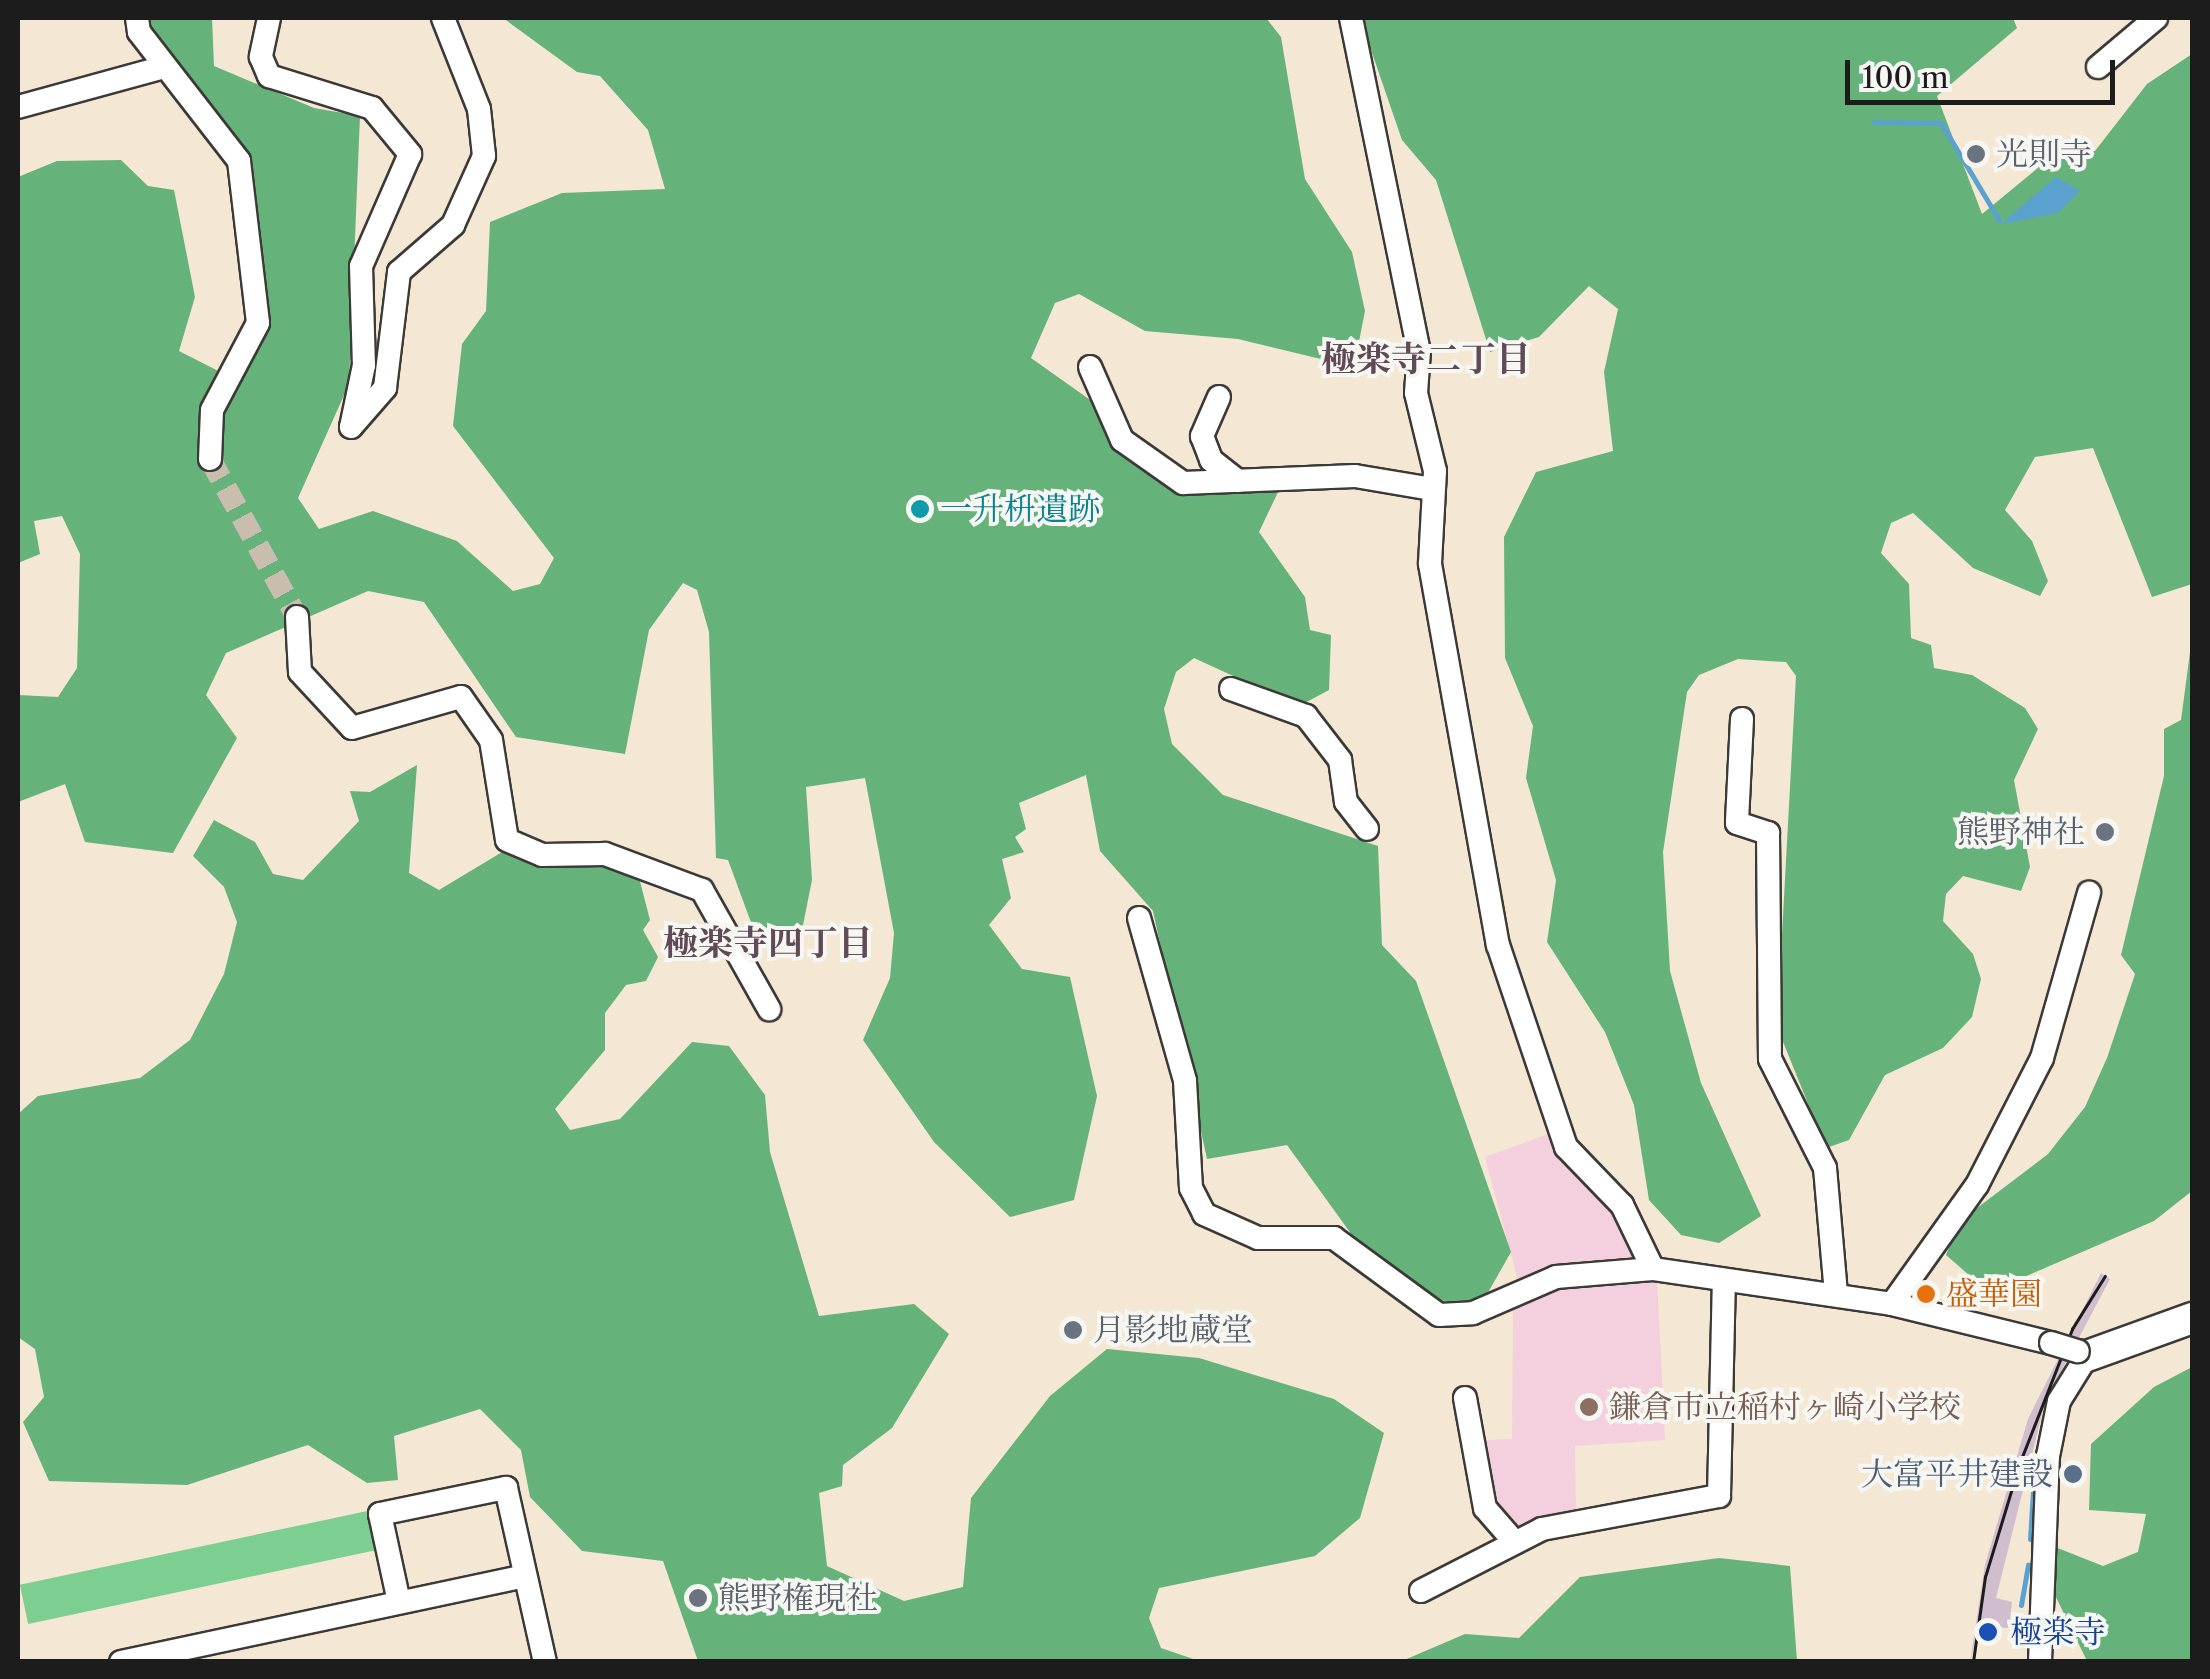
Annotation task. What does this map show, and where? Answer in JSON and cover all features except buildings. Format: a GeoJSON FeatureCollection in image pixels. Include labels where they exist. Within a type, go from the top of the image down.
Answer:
{"type":"FeatureCollection","features":[{"type":"Feature","properties":{"kind":"street"},"geometry":{"type":"LineString","coordinates":[[137,18],[164,68],[239,161],[258,323],[212,410],[210,459]]}},
{"type":"Feature","properties":{"kind":"street"},"geometry":{"type":"LineString","coordinates":[[269,18],[261,58],[269,76],[372,108],[410,154],[361,266],[364,365],[351,427],[386,388],[400,272],[453,225],[484,156],[480,109],[443,18]]}},
{"type":"Feature","properties":{"kind":"street"},"geometry":{"type":"LineString","coordinates":[[1351,18],[1419,350],[1416,392],[1432,489],[1430,564],[1498,946],[1566,1147],[1622,1205],[1653,1269]]}},
{"type":"Feature","properties":{"kind":"street"},"geometry":{"type":"LineString","coordinates":[[2098,67],[2156,18]]}},
{"type":"Feature","properties":{"kind":"street"},"geometry":{"type":"LineString","coordinates":[[18,108],[164,68]]}},
{"type":"Feature","properties":{"kind":"street"},"geometry":{"type":"LineString","coordinates":[[1090,368],[1109,424],[1161,474],[1238,481],[1354,476],[1432,489]]}},
{"type":"Feature","properties":{"kind":"street"},"geometry":{"type":"LineString","coordinates":[[1219,396],[1202,436],[1211,460],[1238,481]]}},
{"type":"Feature","properties":{"kind":"street"},"geometry":{"type":"LineString","coordinates":[[297,617],[300,672],[352,728],[461,697],[491,740],[507,840],[542,854],[605,854],[702,890],[769,1010]]}},
{"type":"Feature","properties":{"kind":"street"},"geometry":{"type":"LineString","coordinates":[[1231,688],[1306,716],[1340,760],[1346,802],[1367,829]]}},
{"type":"Feature","properties":{"kind":"street"},"geometry":{"type":"LineString","coordinates":[[1742,719],[1737,823],[1768,834],[1770,1059],[1824,1168],[1836,1295]]}},
{"type":"Feature","properties":{"kind":"street"},"geometry":{"type":"LineString","coordinates":[[1892,1304],[1977,1184],[2042,1058],[2089,893]]}},
{"type":"Feature","properties":{"kind":"street"},"geometry":{"type":"LineString","coordinates":[[1139,918],[1185,1081],[1191,1188],[1204,1214],[1258,1238],[1334,1238],[1387,1270],[1428,1310],[1449,1317],[1556,1277],[1653,1269],[1892,1304],[2083,1354],[2192,1318]]}},
{"type":"Feature","properties":{"kind":"street"},"geometry":{"type":"LineString","coordinates":[[1421,1590],[1461,1577],[1512,1539],[1720,1496],[1724,1280]]}},
{"type":"Feature","properties":{"kind":"street"},"geometry":{"type":"LineString","coordinates":[[2040,1662],[2048,1456],[2059,1401],[2083,1354]]}},
{"type":"Feature","properties":{"kind":"street"},"geometry":{"type":"LineString","coordinates":[[1465,1398],[1485,1508],[1512,1539]]}},
{"type":"Feature","properties":{"kind":"street"},"geometry":{"type":"LineString","coordinates":[[399,1602],[380,1514],[506,1488],[544,1662]]}},
{"type":"Feature","properties":{"kind":"street"},"geometry":{"type":"LineString","coordinates":[[121,1662],[227,1651],[399,1602],[524,1576]]}},
{"type":"Feature","properties":{"kind":"shaded area"},"geometry":{"type":"Polygon","coordinates":[[[1554,1132],[1567,1166],[1617,1209],[1643,1261],[1519,1284],[1485,1157],[1554,1132]]]}},
{"type":"Feature","properties":{"kind":"shaded area"},"geometry":{"type":"Polygon","coordinates":[[[2101,1273],[2110,1279],[2045,1402],[1996,1598],[2012,1602],[2009,1628],[1979,1626],[1970,1662],[1985,1565],[2028,1419],[2101,1273]]]}},
{"type":"Feature","properties":{"kind":"shaded area","name":"鎌倉市立稲村ヶ崎小学校"},"geometry":{"type":"Polygon","coordinates":[[[1657,1279],[1665,1440],[1575,1446],[1576,1516],[1510,1531],[1485,1498],[1484,1440],[1512,1439],[1513,1306],[1558,1287],[1657,1279]]]}},
{"type":"Feature","properties":{"kind":"green space"},"geometry":{"type":"Polygon","coordinates":[[[147,18],[212,18],[214,66],[314,108],[360,116],[349,384],[298,498],[319,529],[373,511],[457,541],[513,591],[540,584],[554,558],[453,426],[462,344],[486,311],[490,222],[562,193],[665,189],[648,130],[600,76],[577,72],[503,18],[1266,18],[1281,37],[1305,179],[1352,252],[1365,311],[1354,367],[1238,339],[1145,331],[1079,294],[1055,303],[1031,358],[1117,419],[1179,492],[1279,490],[1259,532],[1305,597],[1310,630],[1331,635],[1329,690],[1299,706],[1194,658],[1176,672],[1164,709],[1172,744],[1223,795],[1378,846],[1382,945],[1416,981],[1511,1252],[1482,1303],[1431,1300],[1357,1242],[1287,1145],[1207,1159],[1153,911],[1100,851],[1086,775],[1019,803],[1026,829],[1015,837],[1024,852],[1002,859],[1011,898],[989,925],[1022,969],[1070,977],[1097,1096],[1074,1200],[1010,1217],[934,1142],[863,1040],[890,978],[894,933],[865,778],[806,787],[812,880],[803,925],[774,944],[752,925],[728,860],[716,858],[709,632],[697,590],[683,583],[649,630],[625,754],[516,737],[424,602],[368,591],[226,653],[206,695],[237,738],[173,853],[85,842],[65,784],[18,802],[18,695],[58,697],[77,668],[80,554],[62,516],[34,521],[40,554],[18,563],[18,177],[57,161],[121,160],[148,186],[174,190],[195,297],[179,351],[234,379],[268,327],[250,190],[150,37],[147,18]]]}},
{"type":"Feature","properties":{"kind":"green space"},"geometry":{"type":"Polygon","coordinates":[[[1360,18],[2013,18],[2017,28],[1937,96],[1982,214],[2050,158],[2095,151],[2147,84],[2192,54],[2192,584],[2152,597],[2093,448],[2035,457],[2005,510],[2032,541],[2048,581],[2040,596],[1973,568],[1913,513],[1891,523],[1881,553],[1909,584],[1911,638],[1931,645],[1934,668],[1972,675],[2025,708],[2038,729],[2014,780],[2030,867],[2021,891],[1963,876],[1946,894],[1943,921],[1973,954],[1981,979],[1972,1017],[1943,1048],[1885,1075],[1849,1140],[1826,1148],[1777,1027],[1796,676],[1786,662],[1738,659],[1699,675],[1687,692],[1663,852],[1670,971],[1701,1083],[1761,1216],[1719,1243],[1681,1235],[1649,1200],[1634,1105],[1605,1032],[1547,942],[1556,880],[1526,778],[1533,726],[1505,658],[1504,537],[1536,472],[1613,451],[1604,372],[1618,309],[1589,286],[1539,337],[1490,352],[1436,180],[1402,140],[1360,18]]]}},
{"type":"Feature","properties":{"kind":"green space"},"geometry":{"type":"Polygon","coordinates":[[[2192,637],[2192,1191],[2154,1221],[2017,1280],[1977,1282],[1946,1255],[1960,1221],[2048,1154],[2085,1107],[2107,1058],[2135,974],[2121,955],[2164,776],[2164,729],[2181,720],[2192,637]]]}},
{"type":"Feature","properties":{"kind":"green space"},"geometry":{"type":"Polygon","coordinates":[[[417,765],[409,873],[439,890],[512,846],[637,870],[650,920],[643,930],[658,957],[646,981],[626,985],[605,1013],[605,1050],[555,1109],[570,1130],[620,1119],[692,1042],[729,1046],[765,1095],[770,1152],[819,1316],[914,1304],[949,1334],[892,1428],[843,1465],[842,1486],[819,1493],[827,1566],[904,1601],[963,1587],[971,1498],[1050,1396],[1107,1349],[1199,1358],[1334,1399],[1384,1433],[1360,1518],[1315,1556],[1159,1588],[1149,1618],[1161,1648],[1199,1661],[698,1661],[663,1561],[582,1551],[530,1497],[521,1450],[480,1409],[394,1436],[398,1480],[367,1483],[308,1445],[187,1485],[49,1481],[23,1422],[44,1397],[35,1349],[18,1337],[18,1114],[38,1096],[140,1078],[190,1040],[224,974],[237,922],[224,887],[193,856],[214,820],[255,842],[273,874],[303,880],[359,821],[350,791],[370,792],[417,765]]]}},
{"type":"Feature","properties":{"kind":"green space"},"geometry":{"type":"Polygon","coordinates":[[[2192,1367],[2192,1661],[2087,1661],[2053,1591],[2055,1547],[2103,1566],[2138,1552],[2146,1514],[2089,1510],[2091,1444],[2154,1387],[2192,1367]]]}},
{"type":"Feature","properties":{"kind":"green space"},"geometry":{"type":"Polygon","coordinates":[[[372,1510],[380,1549],[28,1624],[20,1585],[372,1510]]]}},
{"type":"Feature","properties":{"kind":"green space"},"geometry":{"type":"Polygon","coordinates":[[[1719,1558],[1790,1566],[1797,1661],[1402,1661],[1465,1634],[1519,1638],[1580,1577],[1719,1558]]]}},
{"type":"Feature","properties":{"kind":"water"},"geometry":{"type":"Polygon","coordinates":[[[2056,177],[2080,191],[2058,213],[2001,224],[2056,177]]]}},
{"type":"Feature","properties":{"kind":"waterway"},"geometry":{"type":"LineString","coordinates":[[1874,122],[1941,123],[1999,220]]}},
{"type":"Feature","properties":{"kind":"waterway"},"geometry":{"type":"LineString","coordinates":[[2030,1539],[2034,1476]]}},
{"type":"Feature","properties":{"kind":"waterway"},"geometry":{"type":"LineString","coordinates":[[2021,1605],[2028,1565]]}},
{"type":"Feature","properties":{"kind":"tunnel"},"geometry":{"type":"LineString","coordinates":[[210,459],[297,617]]}},
{"type":"Feature","properties":{"kind":"tram line"},"geometry":{"type":"LineString","coordinates":[[1973,1662],[1985,1577],[2020,1462],[2072,1329],[2105,1276]]}},
{"type":"Feature","properties":{"kind":"place","name":"光則寺"},"geometry":{"type":"Point","coordinates":[1976,154]}},
{"type":"Feature","properties":{"kind":"place","name":"一升枡遺跡"},"geometry":{"type":"Point","coordinates":[920,509]}},
{"type":"Feature","properties":{"kind":"place","name":"熊野神社"},"geometry":{"type":"Point","coordinates":[2105,832]}},
{"type":"Feature","properties":{"kind":"place","name":"盛華園"},"geometry":{"type":"Point","coordinates":[1926,1294]}},
{"type":"Feature","properties":{"kind":"place","name":"月影地蔵堂"},"geometry":{"type":"Point","coordinates":[1073,1330]}},
{"type":"Feature","properties":{"kind":"place","name":"鎌倉市立稲村ヶ崎小学校"},"geometry":{"type":"Point","coordinates":[1589,1407]}},
{"type":"Feature","properties":{"kind":"place","name":"大富平井建設"},"geometry":{"type":"Point","coordinates":[2073,1474]}},
{"type":"Feature","properties":{"kind":"place","name":"熊野権現社"},"geometry":{"type":"Point","coordinates":[698,1598]}},
{"type":"Feature","properties":{"kind":"place","name":"極楽寺"},"geometry":{"type":"Point","coordinates":[1988,1632]}},
{"type":"Feature","properties":{"kind":"district","name":"極楽寺二丁目"},"geometry":{"type":"Point","coordinates":[1426,359]}},
{"type":"Feature","properties":{"kind":"district","name":"極楽寺四丁目"},"geometry":{"type":"Point","coordinates":[768,943]}}]}
